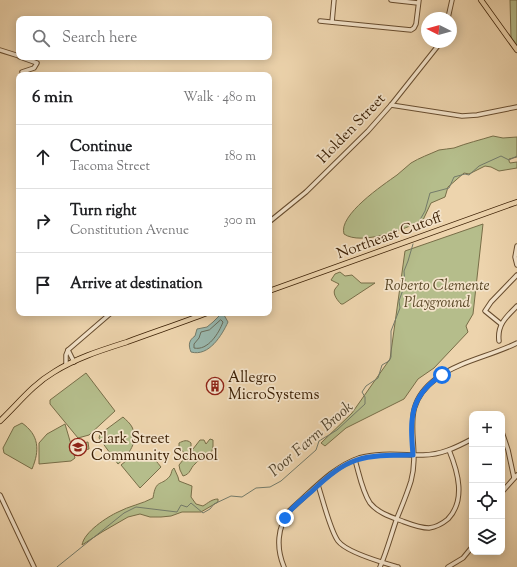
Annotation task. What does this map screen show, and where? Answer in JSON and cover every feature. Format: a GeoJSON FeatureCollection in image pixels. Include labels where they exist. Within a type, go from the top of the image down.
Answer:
{"type":"FeatureCollection","features":[{"type":"Feature","properties":{"kind":"main road"},"geometry":{"type":"LineString","coordinates":[[481,0],[517,50]]}},
{"type":"Feature","properties":{"kind":"main road","name":"Northeast Cutoff"},"geometry":{"type":"LineString","coordinates":[[272,290],[517,202]]}},
{"type":"Feature","properties":{"kind":"main road"},"geometry":{"type":"LineString","coordinates":[[0,421],[39,383],[66,365],[200,316]]}},
{"type":"Feature","properties":{"kind":"street"},"geometry":{"type":"LineString","coordinates":[[332,22],[334,0]]}},
{"type":"Feature","properties":{"kind":"street"},"geometry":{"type":"LineString","coordinates":[[320,21],[409,31],[413,29],[415,26],[418,1],[391,0]]}},
{"type":"Feature","properties":{"kind":"street"},"geometry":{"type":"LineString","coordinates":[[449,12],[452,0]]}},
{"type":"Feature","properties":{"kind":"street","name":"Holden Street"},"geometry":{"type":"LineString","coordinates":[[272,220],[316,183],[368,131],[391,105],[436,48]]}},
{"type":"Feature","properties":{"kind":"street"},"geometry":{"type":"LineString","coordinates":[[0,50],[16,56]]}},
{"type":"Feature","properties":{"kind":"street"},"geometry":{"type":"LineString","coordinates":[[22,72],[34,68],[37,63],[28,60]]}},
{"type":"Feature","properties":{"kind":"street"},"geometry":{"type":"LineString","coordinates":[[391,105],[462,116],[477,115],[517,107]]}},
{"type":"Feature","properties":{"kind":"street"},"geometry":{"type":"LineString","coordinates":[[517,246],[515,257],[517,266]]}},
{"type":"Feature","properties":{"kind":"street"},"geometry":{"type":"LineString","coordinates":[[501,324],[485,311],[491,302],[517,275]]}},
{"type":"Feature","properties":{"kind":"street"},"geometry":{"type":"LineString","coordinates":[[499,341],[501,324],[517,306]]}},
{"type":"Feature","properties":{"kind":"street"},"geometry":{"type":"LineString","coordinates":[[66,365],[66,355],[68,350],[108,316]]}},
{"type":"Feature","properties":{"kind":"street"},"geometry":{"type":"LineString","coordinates":[[380,567],[411,481],[413,455],[413,409],[422,391],[437,378],[450,370],[517,343]]}},
{"type":"Feature","properties":{"kind":"street"},"geometry":{"type":"LineString","coordinates":[[68,350],[74,362]]}},
{"type":"Feature","properties":{"kind":"street"},"geometry":{"type":"LineString","coordinates":[[284,567],[279,542],[283,522],[290,510],[337,469],[355,460],[375,455],[433,454],[449,450],[469,440]]}},
{"type":"Feature","properties":{"kind":"street"},"geometry":{"type":"LineString","coordinates":[[505,441],[514,478]]}},
{"type":"Feature","properties":{"kind":"street"},"geometry":{"type":"LineString","coordinates":[[355,460],[364,491],[371,503],[383,513],[397,519],[420,526],[433,527],[444,522],[454,513],[458,501],[458,484],[449,450]]}},
{"type":"Feature","properties":{"kind":"street"},"geometry":{"type":"LineString","coordinates":[[505,488],[517,475]]}},
{"type":"Feature","properties":{"kind":"street"},"geometry":{"type":"LineString","coordinates":[[318,485],[338,541],[348,548],[398,567]]}},
{"type":"Feature","properties":{"kind":"street"},"geometry":{"type":"LineString","coordinates":[[0,495],[34,567]]}},
{"type":"Feature","properties":{"kind":"street"},"geometry":{"type":"LineString","coordinates":[[448,567],[463,558],[469,551]]}},
{"type":"Feature","properties":{"kind":"green space"},"geometry":{"type":"Polygon","coordinates":[[[510,0],[517,0],[517,46],[511,38],[510,0]]]}},
{"type":"Feature","properties":{"kind":"green space"},"geometry":{"type":"Polygon","coordinates":[[[493,136],[503,138],[517,137],[517,157],[509,159],[509,161],[510,163],[517,162],[517,168],[499,171],[485,166],[469,174],[464,173],[448,187],[445,197],[431,203],[423,220],[406,228],[372,237],[361,238],[344,234],[344,226],[354,210],[372,193],[411,163],[439,150],[454,148],[493,136]]]}},
{"type":"Feature","properties":{"kind":"green space","name":"Roberto Clemente Playground"},"geometry":{"type":"Polygon","coordinates":[[[483,224],[473,314],[466,326],[468,332],[434,368],[418,379],[404,399],[346,428],[325,446],[321,443],[352,413],[390,359],[405,251],[483,224]]]}},
{"type":"Feature","properties":{"kind":"green space"},"geometry":{"type":"Polygon","coordinates":[[[340,272],[345,276],[352,275],[361,283],[375,283],[341,304],[334,293],[339,284],[331,280],[335,274],[340,272]]]}},
{"type":"Feature","properties":{"kind":"green space"},"geometry":{"type":"Polygon","coordinates":[[[86,373],[115,411],[89,435],[78,438],[50,404],[50,400],[86,373]]]}},
{"type":"Feature","properties":{"kind":"green space"},"geometry":{"type":"Polygon","coordinates":[[[123,417],[132,427],[134,432],[134,442],[129,452],[118,464],[99,438],[100,434],[123,417]]]}},
{"type":"Feature","properties":{"kind":"green space"},"geometry":{"type":"Polygon","coordinates":[[[22,423],[28,428],[35,438],[37,449],[35,462],[32,469],[4,453],[3,448],[14,427],[22,423]]]}},
{"type":"Feature","properties":{"kind":"green space"},"geometry":{"type":"Polygon","coordinates":[[[65,424],[75,458],[71,461],[39,464],[39,443],[47,434],[65,424]]]}},
{"type":"Feature","properties":{"kind":"green space"},"geometry":{"type":"Polygon","coordinates":[[[210,439],[213,440],[212,451],[198,461],[188,474],[183,476],[179,465],[183,460],[184,453],[179,446],[179,443],[188,441],[191,443],[191,448],[193,449],[200,440],[204,440],[206,444],[210,439]]]}},
{"type":"Feature","properties":{"kind":"green space"},"geometry":{"type":"Polygon","coordinates":[[[88,442],[89,449],[78,451],[77,444],[88,442]]]}},
{"type":"Feature","properties":{"kind":"green space"},"geometry":{"type":"Polygon","coordinates":[[[137,452],[145,453],[151,456],[161,467],[140,488],[121,465],[137,452]]]}},
{"type":"Feature","properties":{"kind":"green space"},"geometry":{"type":"Polygon","coordinates":[[[174,468],[179,481],[192,486],[191,497],[196,504],[203,506],[216,499],[218,499],[218,502],[201,512],[182,512],[171,516],[161,517],[150,517],[140,514],[128,517],[82,545],[91,530],[102,521],[113,514],[153,498],[157,485],[170,476],[174,468]]]}},
{"type":"Feature","properties":{"kind":"water"},"geometry":{"type":"Polygon","coordinates":[[[219,316],[225,316],[228,322],[214,344],[204,351],[198,353],[191,352],[191,339],[195,336],[197,329],[207,327],[219,316]]]}},
{"type":"Feature","properties":{"kind":"waterway","name":"Poor Farm Brook"},"geometry":{"type":"LineString","coordinates":[[417,225],[425,211],[430,193],[449,188],[454,177],[465,174],[469,175],[479,166],[501,156],[509,160],[517,156]]}},
{"type":"Feature","properties":{"kind":"waterway","name":"Poor Farm Brook"},"geometry":{"type":"LineString","coordinates":[[57,567],[124,513],[136,507],[177,512],[181,505],[187,507],[191,503],[203,513],[210,509],[214,504],[231,496],[242,497],[256,488],[270,487],[281,481],[316,450],[319,441],[337,430],[365,404],[365,397],[362,392],[366,386],[378,378],[382,365],[389,361],[391,357],[391,331],[400,308],[399,301],[405,284],[404,271],[413,244]]}},
{"type":"Feature","properties":{"kind":"place","name":"Allegro MicroSystems"},"geometry":{"type":"Point","coordinates":[215,386]}},
{"type":"Feature","properties":{"kind":"place","name":"Clark Street Community School"},"geometry":{"type":"Point","coordinates":[78,447]}},
{"type":"Feature","properties":{"kind":"route"},"geometry":{"type":"LineString","coordinates":[[285,518],[290,510],[318,485],[337,469],[349,462],[359,458],[375,455],[413,455],[413,409],[422,391],[442,375]]}}]}
